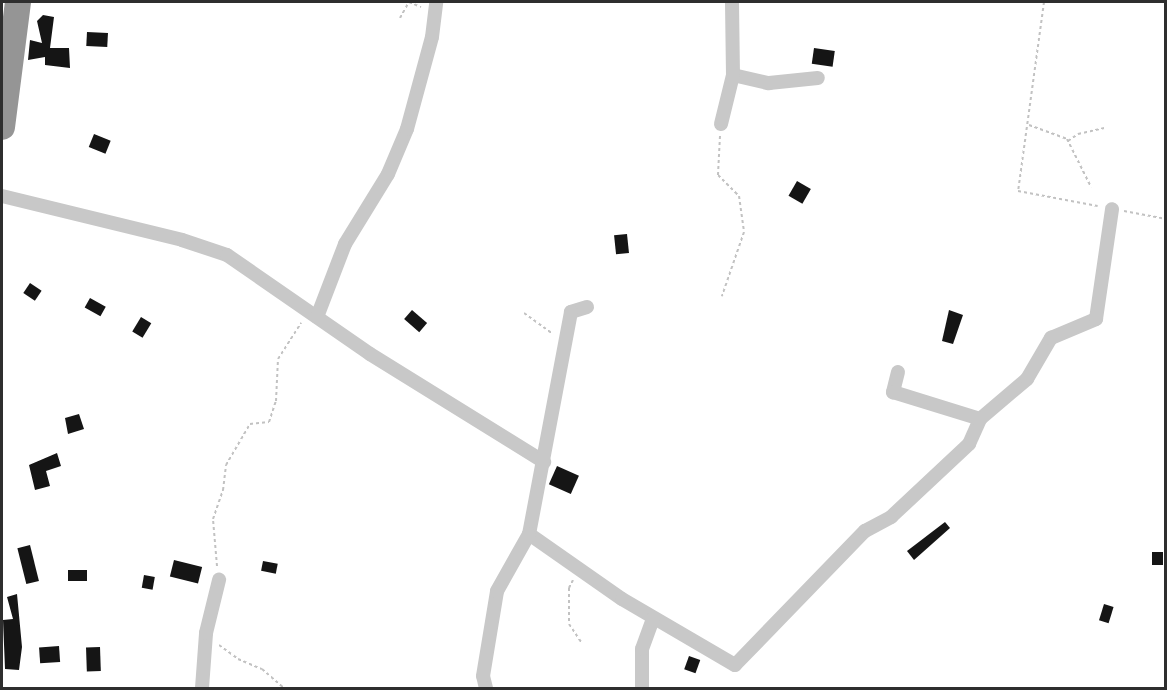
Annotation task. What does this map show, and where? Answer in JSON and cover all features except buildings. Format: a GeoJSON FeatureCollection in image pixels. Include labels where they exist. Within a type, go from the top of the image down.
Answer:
{"type":"FeatureCollection","features":[{"type":"Feature","properties":{"kind":"highway"},"geometry":{"type":"LineString","coordinates":[[2,127],[18,2]]}},
{"type":"Feature","properties":{"kind":"street"},"geometry":{"type":"LineString","coordinates":[[722,124],[733,75],[732,2]]}},
{"type":"Feature","properties":{"kind":"street"},"geometry":{"type":"LineString","coordinates":[[313,314],[345,244],[388,174],[407,129],[436,5]]}},
{"type":"Feature","properties":{"kind":"street"},"geometry":{"type":"LineString","coordinates":[[733,75],[769,83],[818,78]]}},
{"type":"Feature","properties":{"kind":"street"},"geometry":{"type":"LineString","coordinates":[[2,196],[182,240],[227,255],[370,354],[544,462]]}},
{"type":"Feature","properties":{"kind":"street"},"geometry":{"type":"LineString","coordinates":[[529,534],[653,618],[735,665],[851,544],[866,531],[891,517],[969,444],[980,419],[1027,379],[1051,338],[1096,318],[1112,209]]}},
{"type":"Feature","properties":{"kind":"street"},"geometry":{"type":"LineString","coordinates":[[486,688],[483,676],[497,591],[529,534],[571,312],[587,307]]}},
{"type":"Feature","properties":{"kind":"street"},"geometry":{"type":"LineString","coordinates":[[898,372],[893,392],[980,419]]}},
{"type":"Feature","properties":{"kind":"street"},"geometry":{"type":"LineString","coordinates":[[202,688],[209,621],[219,580]]}},
{"type":"Feature","properties":{"kind":"street"},"geometry":{"type":"LineString","coordinates":[[642,688],[642,649],[653,618]]}},
{"type":"Feature","properties":{"kind":"path"},"geometry":{"type":"LineString","coordinates":[[400,18],[409,2],[436,5]]}},
{"type":"Feature","properties":{"kind":"path"},"geometry":{"type":"LineString","coordinates":[[1044,2],[1029,125],[1018,191],[1166,219]]}},
{"type":"Feature","properties":{"kind":"path"},"geometry":{"type":"LineString","coordinates":[[722,124],[718,175],[739,196],[744,232],[722,296]]}},
{"type":"Feature","properties":{"kind":"path"},"geometry":{"type":"LineString","coordinates":[[1029,125],[1068,141],[1091,187]]}},
{"type":"Feature","properties":{"kind":"path"},"geometry":{"type":"LineString","coordinates":[[1068,141],[1078,134],[1104,128]]}},
{"type":"Feature","properties":{"kind":"path"},"geometry":{"type":"LineString","coordinates":[[524,313],[548,334],[568,336]]}},
{"type":"Feature","properties":{"kind":"path"},"geometry":{"type":"LineString","coordinates":[[219,580],[213,519],[223,490],[226,465],[250,424],[269,422],[276,401],[278,358],[313,314]]}},
{"type":"Feature","properties":{"kind":"path"},"geometry":{"type":"LineString","coordinates":[[579,569],[569,588],[569,624],[582,643]]}},
{"type":"Feature","properties":{"kind":"path"},"geometry":{"type":"LineString","coordinates":[[209,621],[215,642],[238,659],[262,669],[284,688]]}}]}
